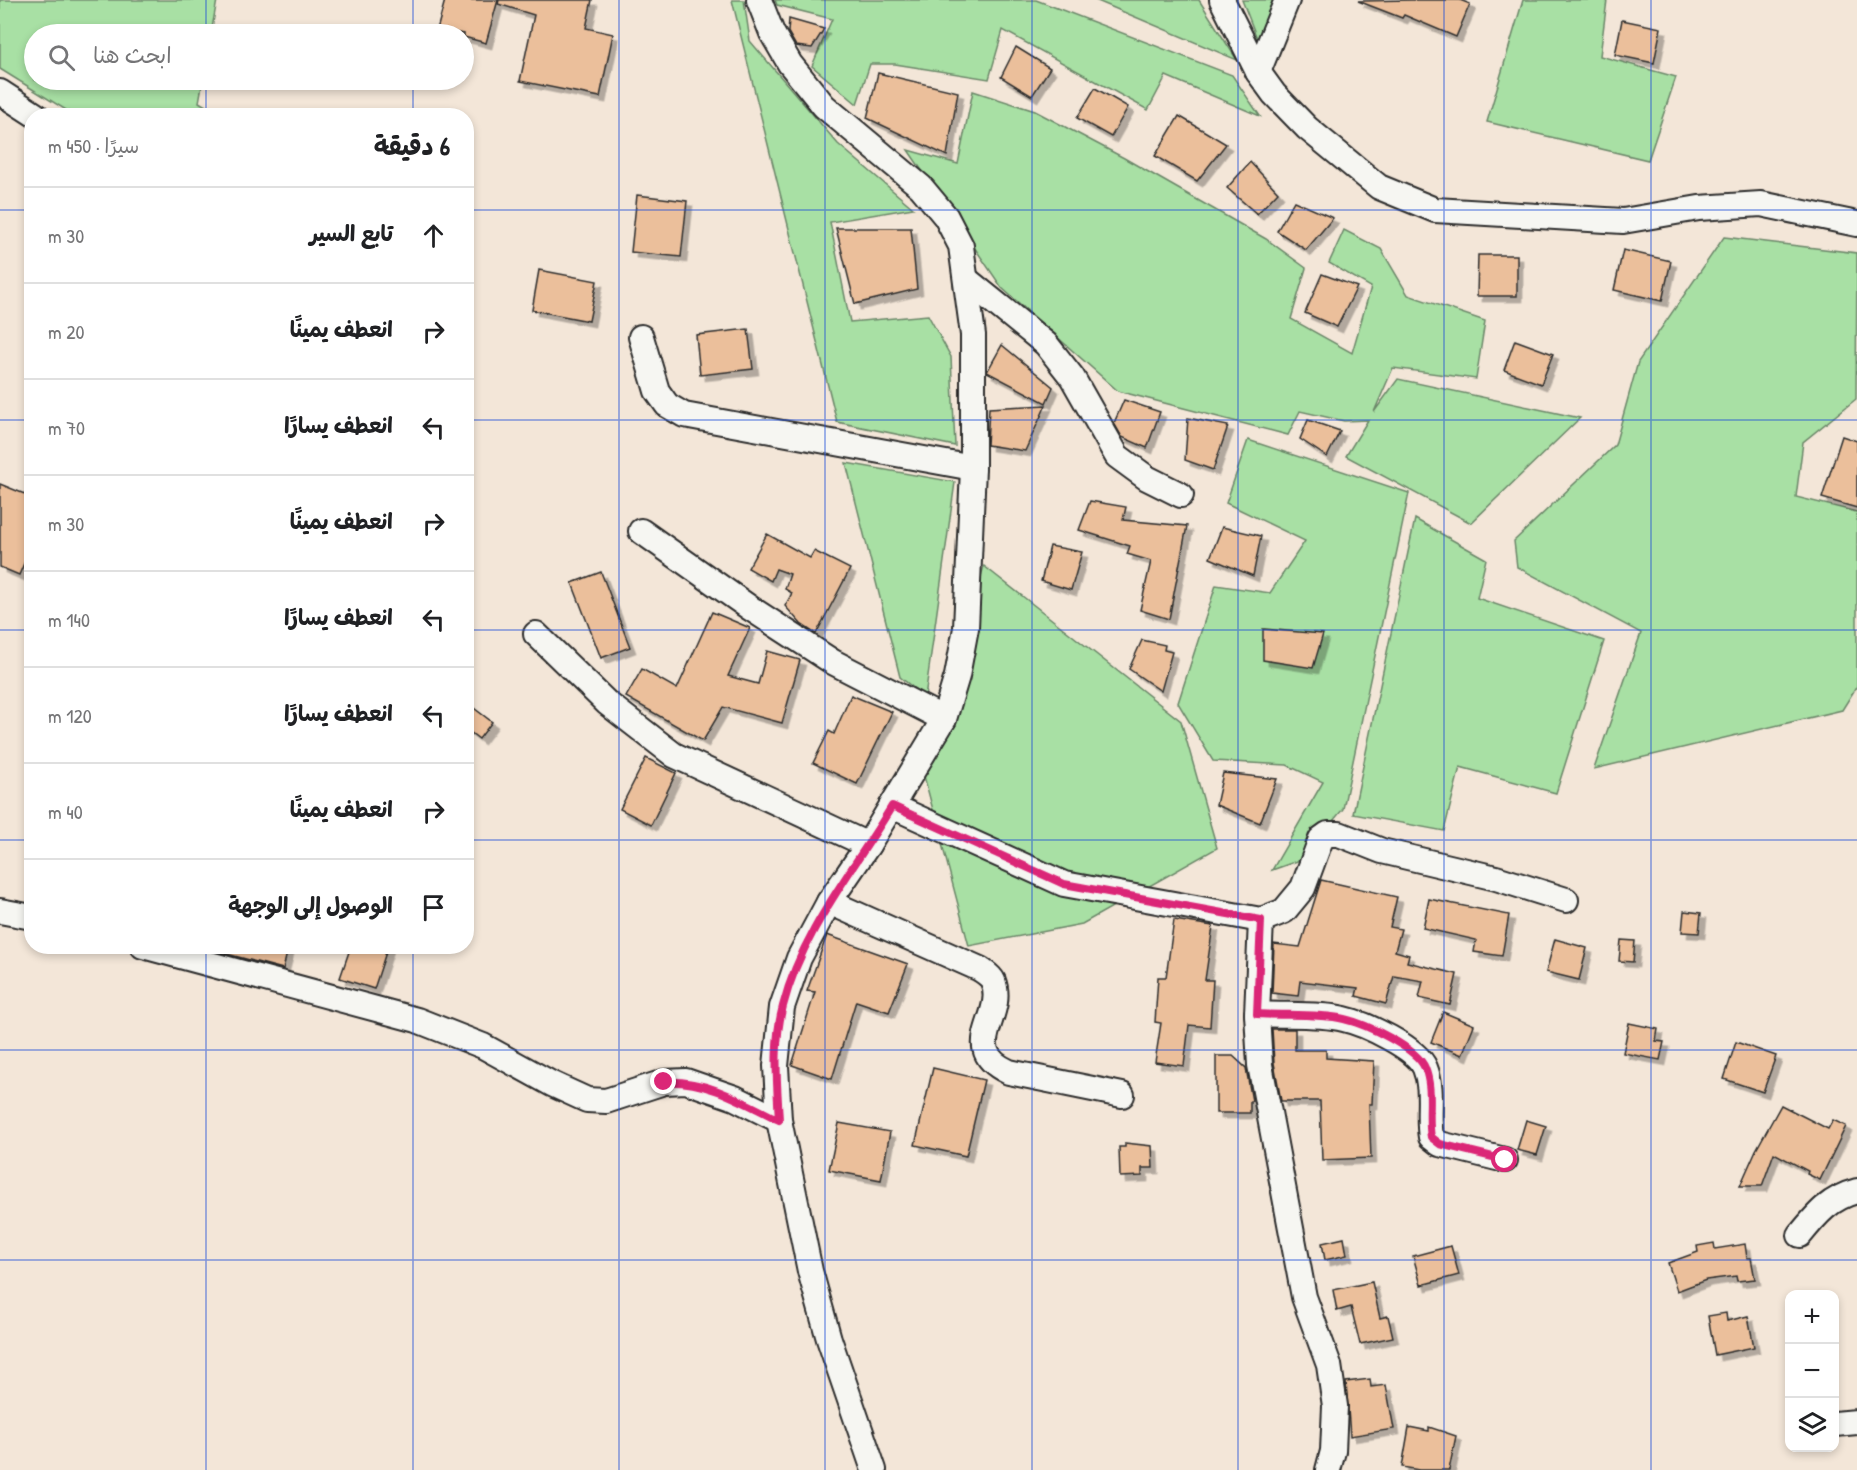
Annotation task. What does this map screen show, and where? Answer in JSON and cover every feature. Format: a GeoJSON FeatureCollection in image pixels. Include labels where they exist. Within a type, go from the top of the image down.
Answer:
{"type":"FeatureCollection","features":[{"type":"Feature","properties":{"kind":"street"},"geometry":{"type":"LineString","coordinates":[[759,0],[772,33],[790,64],[824,106],[921,187],[946,218],[961,246],[973,335],[973,468],[966,628],[957,676],[944,719],[868,845],[829,902],[799,958],[783,1007],[776,1066],[779,1120],[810,1271],[829,1339],[874,1470]]}},
{"type":"Feature","properties":{"kind":"street"},"geometry":{"type":"LineString","coordinates":[[1222,0],[1258,72],[1274,94],[1307,128],[1349,165],[1379,187],[1435,210],[1623,221],[1699,208],[1761,204],[1857,224]]}},
{"type":"Feature","properties":{"kind":"street"},"geometry":{"type":"LineString","coordinates":[[1258,72],[1287,0]]}},
{"type":"Feature","properties":{"kind":"street"},"geometry":{"type":"LineString","coordinates":[[0,92],[25,108]]}},
{"type":"Feature","properties":{"kind":"street"},"geometry":{"type":"LineString","coordinates":[[967,280],[1046,344],[1072,377],[1117,456],[1147,478],[1181,495]]}},
{"type":"Feature","properties":{"kind":"street"},"geometry":{"type":"LineString","coordinates":[[641,337],[657,391],[667,405],[684,415],[973,468]]}},
{"type":"Feature","properties":{"kind":"street"},"geometry":{"type":"LineString","coordinates":[[641,531],[750,608],[832,662],[944,719]]}},
{"type":"Feature","properties":{"kind":"street"},"geometry":{"type":"LineString","coordinates":[[536,634],[607,703],[674,755],[868,845]]}},
{"type":"Feature","properties":{"kind":"street"},"geometry":{"type":"LineString","coordinates":[[892,806],[1064,884],[1261,920],[1284,911],[1304,888],[1321,839],[1328,834],[1339,834],[1382,850],[1496,878],[1566,900]]}},
{"type":"Feature","properties":{"kind":"street"},"geometry":{"type":"LineString","coordinates":[[829,902],[980,969],[993,979],[996,996],[987,1032],[985,1053],[993,1065],[1009,1072],[1122,1095]]}},
{"type":"Feature","properties":{"kind":"street"},"geometry":{"type":"LineString","coordinates":[[0,911],[24,916]]}},
{"type":"Feature","properties":{"kind":"street"},"geometry":{"type":"LineString","coordinates":[[1261,920],[1257,1014],[1260,1065],[1305,1297],[1329,1365],[1335,1406],[1333,1451],[1328,1470]]}},
{"type":"Feature","properties":{"kind":"street"},"geometry":{"type":"LineString","coordinates":[[173,954],[417,1020],[483,1046],[552,1084],[587,1100],[606,1101],[664,1082],[686,1081],[735,1098],[779,1120]]}},
{"type":"Feature","properties":{"kind":"street"},"geometry":{"type":"LineString","coordinates":[[1257,1014],[1344,1019],[1380,1033],[1418,1056],[1425,1069],[1430,1094],[1428,1120],[1431,1137],[1440,1144],[1505,1160]]}},
{"type":"Feature","properties":{"kind":"street"},"geometry":{"type":"LineString","coordinates":[[1800,1235],[1824,1206],[1841,1196],[1857,1191]]}},
{"type":"Feature","properties":{"kind":"street"},"geometry":{"type":"LineString","coordinates":[[1839,1424],[1857,1422]]}},
{"type":"Feature","properties":{"kind":"green space"},"geometry":{"type":"Polygon","coordinates":[[[0,0],[217,0],[213,24],[24,24],[24,84],[0,69],[0,0]]]}},
{"type":"Feature","properties":{"kind":"green space"},"geometry":{"type":"Polygon","coordinates":[[[732,0],[744,0],[750,41],[838,144],[913,208],[830,222],[850,322],[928,315],[951,357],[955,446],[837,422],[732,0]]]}},
{"type":"Feature","properties":{"kind":"green space"},"geometry":{"type":"Polygon","coordinates":[[[775,0],[1036,0],[1232,75],[1260,116],[1166,76],[1148,110],[1003,30],[989,79],[895,64],[870,64],[857,104],[812,66],[832,19],[777,5],[775,0]]]}},
{"type":"Feature","properties":{"kind":"green space"},"geometry":{"type":"Polygon","coordinates":[[[1095,0],[1199,0],[1237,60],[1095,0]]]}},
{"type":"Feature","properties":{"kind":"green space"},"geometry":{"type":"Polygon","coordinates":[[[1242,0],[1274,0],[1258,41],[1242,0]]]}},
{"type":"Feature","properties":{"kind":"green space"},"geometry":{"type":"Polygon","coordinates":[[[1523,0],[1607,0],[1600,56],[1676,77],[1648,160],[1487,122],[1523,0]]]}},
{"type":"Feature","properties":{"kind":"green space"},"geometry":{"type":"Polygon","coordinates":[[[34,90],[201,90],[199,102],[209,108],[63,108],[34,90]]]}},
{"type":"Feature","properties":{"kind":"green space"},"geometry":{"type":"Polygon","coordinates":[[[973,91],[1035,111],[1124,158],[1266,239],[1306,268],[1291,319],[1352,353],[1371,287],[1329,263],[1344,230],[1381,249],[1408,295],[1485,321],[1476,379],[1393,368],[1374,412],[1398,379],[1580,418],[1471,523],[1346,456],[1368,420],[1344,421],[1300,411],[1288,435],[1118,391],[1002,288],[908,150],[958,164],[973,91]]]}},
{"type":"Feature","properties":{"kind":"green space"},"geometry":{"type":"Polygon","coordinates":[[[1724,237],[1857,253],[1856,399],[1803,442],[1796,497],[1857,512],[1857,686],[1842,710],[1594,769],[1641,633],[1517,567],[1514,541],[1615,445],[1638,362],[1724,237]]]}},
{"type":"Feature","properties":{"kind":"green space"},"geometry":{"type":"Polygon","coordinates":[[[1248,440],[1409,493],[1343,809],[1300,860],[1272,870],[1323,782],[1287,765],[1213,761],[1178,703],[1216,585],[1270,593],[1305,541],[1226,503],[1248,440]]]}},
{"type":"Feature","properties":{"kind":"green space"},"geometry":{"type":"Polygon","coordinates":[[[846,463],[955,482],[925,697],[900,677],[846,463]]]}},
{"type":"Feature","properties":{"kind":"green space"},"geometry":{"type":"Polygon","coordinates":[[[1415,519],[1486,559],[1477,598],[1604,641],[1556,793],[1460,767],[1444,831],[1353,814],[1415,519]]]}},
{"type":"Feature","properties":{"kind":"green space"},"geometry":{"type":"Polygon","coordinates":[[[984,566],[1181,721],[1217,848],[1082,924],[969,946],[924,776],[984,566]]]}},
{"type":"Feature","properties":{"kind":"building"},"geometry":{"type":"Polygon","coordinates":[[[445,0],[498,0],[486,43],[474,40],[474,24],[439,24],[445,0]]]}},
{"type":"Feature","properties":{"kind":"building"},"geometry":{"type":"Polygon","coordinates":[[[499,0],[592,0],[586,28],[613,34],[600,97],[520,81],[534,15],[498,4],[499,0]]]}},
{"type":"Feature","properties":{"kind":"building"},"geometry":{"type":"Polygon","coordinates":[[[1460,0],[1470,4],[1456,37],[1404,15],[1402,18],[1358,1],[1460,0]]]}},
{"type":"Feature","properties":{"kind":"building"},"geometry":{"type":"Polygon","coordinates":[[[789,19],[824,29],[812,48],[796,46],[788,32],[789,19]]]}},
{"type":"Feature","properties":{"kind":"building"},"geometry":{"type":"Polygon","coordinates":[[[1622,20],[1661,28],[1654,63],[1615,55],[1622,20]]]}},
{"type":"Feature","properties":{"kind":"building"},"geometry":{"type":"Polygon","coordinates":[[[1016,47],[1050,68],[1032,96],[1001,77],[1016,47]]]}},
{"type":"Feature","properties":{"kind":"building"},"geometry":{"type":"Polygon","coordinates":[[[878,73],[958,92],[947,156],[867,118],[878,73]]]}},
{"type":"Feature","properties":{"kind":"building"},"geometry":{"type":"Polygon","coordinates":[[[1095,88],[1128,107],[1111,137],[1077,118],[1095,88]]]}},
{"type":"Feature","properties":{"kind":"building"},"geometry":{"type":"Polygon","coordinates":[[[1179,116],[1226,144],[1197,181],[1155,156],[1179,116]]]}},
{"type":"Feature","properties":{"kind":"building"},"geometry":{"type":"Polygon","coordinates":[[[1250,162],[1278,192],[1257,214],[1227,188],[1250,162]]]}},
{"type":"Feature","properties":{"kind":"building"},"geometry":{"type":"Polygon","coordinates":[[[637,195],[687,201],[681,257],[631,252],[637,195]]]}},
{"type":"Feature","properties":{"kind":"building"},"geometry":{"type":"Polygon","coordinates":[[[1294,201],[1333,218],[1306,250],[1277,231],[1294,201]]]}},
{"type":"Feature","properties":{"kind":"building"},"geometry":{"type":"Polygon","coordinates":[[[836,228],[911,228],[917,289],[855,304],[836,228]]]}},
{"type":"Feature","properties":{"kind":"building"},"geometry":{"type":"Polygon","coordinates":[[[1623,250],[1671,261],[1662,301],[1614,290],[1623,250]]]}},
{"type":"Feature","properties":{"kind":"building"},"geometry":{"type":"Polygon","coordinates":[[[1478,255],[1517,255],[1517,296],[1477,296],[1478,255]]]}},
{"type":"Feature","properties":{"kind":"building"},"geometry":{"type":"Polygon","coordinates":[[[539,270],[597,281],[589,321],[532,310],[539,270]]]}},
{"type":"Feature","properties":{"kind":"building"},"geometry":{"type":"Polygon","coordinates":[[[1322,274],[1357,287],[1337,327],[1305,313],[1322,274]]]}},
{"type":"Feature","properties":{"kind":"building"},"geometry":{"type":"Polygon","coordinates":[[[748,329],[753,369],[700,375],[696,335],[748,329]]]}},
{"type":"Feature","properties":{"kind":"building"},"geometry":{"type":"Polygon","coordinates":[[[1515,340],[1553,354],[1541,384],[1504,370],[1515,340]]]}},
{"type":"Feature","properties":{"kind":"building"},"geometry":{"type":"Polygon","coordinates":[[[1002,345],[1053,387],[1046,403],[987,372],[1002,345]]]}},
{"type":"Feature","properties":{"kind":"building"},"geometry":{"type":"Polygon","coordinates":[[[1124,400],[1160,412],[1147,448],[1122,437],[1114,423],[1124,400]]]}},
{"type":"Feature","properties":{"kind":"building"},"geometry":{"type":"Polygon","coordinates":[[[1046,405],[1025,451],[987,445],[989,408],[1046,405]]]}},
{"type":"Feature","properties":{"kind":"building"},"geometry":{"type":"Polygon","coordinates":[[[1188,418],[1228,426],[1213,470],[1185,460],[1188,418]]]}},
{"type":"Feature","properties":{"kind":"building"},"geometry":{"type":"Polygon","coordinates":[[[1308,420],[1340,431],[1327,457],[1300,439],[1308,420]]]}},
{"type":"Feature","properties":{"kind":"building"},"geometry":{"type":"Polygon","coordinates":[[[1842,436],[1857,441],[1857,508],[1822,498],[1842,436]]]}},
{"type":"Feature","properties":{"kind":"building"},"geometry":{"type":"Polygon","coordinates":[[[0,484],[24,494],[24,563],[19,575],[0,567],[0,484]]]}},
{"type":"Feature","properties":{"kind":"building"},"geometry":{"type":"Polygon","coordinates":[[[1090,501],[1126,507],[1123,520],[1187,526],[1169,619],[1140,610],[1151,561],[1127,554],[1130,546],[1079,530],[1090,501]]]}},
{"type":"Feature","properties":{"kind":"building"},"geometry":{"type":"Polygon","coordinates":[[[1222,527],[1261,536],[1253,576],[1210,558],[1222,527]]]}},
{"type":"Feature","properties":{"kind":"building"},"geometry":{"type":"Polygon","coordinates":[[[767,534],[810,558],[814,551],[850,569],[816,634],[801,624],[785,606],[792,593],[785,589],[790,574],[776,569],[771,581],[748,568],[767,534]]]}},
{"type":"Feature","properties":{"kind":"building"},"geometry":{"type":"Polygon","coordinates":[[[1050,546],[1082,552],[1071,590],[1041,581],[1050,546]]]}},
{"type":"Feature","properties":{"kind":"building"},"geometry":{"type":"Polygon","coordinates":[[[601,572],[630,647],[601,658],[572,583],[601,572]]]}},
{"type":"Feature","properties":{"kind":"building"},"geometry":{"type":"Polygon","coordinates":[[[712,612],[750,628],[728,676],[758,684],[767,651],[800,660],[782,723],[723,707],[703,741],[626,697],[642,669],[677,689],[712,612]]]}},
{"type":"Feature","properties":{"kind":"building"},"geometry":{"type":"Polygon","coordinates":[[[1263,629],[1323,634],[1313,668],[1263,660],[1263,629]]]}},
{"type":"Feature","properties":{"kind":"building"},"geometry":{"type":"Polygon","coordinates":[[[1142,640],[1165,645],[1164,650],[1172,652],[1161,691],[1129,669],[1142,640]]]}},
{"type":"Feature","properties":{"kind":"building"},"geometry":{"type":"Polygon","coordinates":[[[851,695],[892,712],[857,784],[813,763],[829,731],[834,734],[851,695]]]}},
{"type":"Feature","properties":{"kind":"building"},"geometry":{"type":"Polygon","coordinates":[[[474,708],[492,722],[479,739],[474,735],[474,708]]]}},
{"type":"Feature","properties":{"kind":"building"},"geometry":{"type":"Polygon","coordinates":[[[646,758],[676,773],[651,825],[620,809],[646,758]]]}},
{"type":"Feature","properties":{"kind":"building"},"geometry":{"type":"Polygon","coordinates":[[[1223,773],[1277,779],[1260,823],[1216,805],[1223,773]]]}},
{"type":"Feature","properties":{"kind":"building"},"geometry":{"type":"Polygon","coordinates":[[[1321,880],[1397,897],[1390,927],[1401,929],[1395,951],[1409,955],[1407,962],[1457,974],[1450,1005],[1419,998],[1423,981],[1394,976],[1386,1004],[1356,996],[1358,988],[1300,981],[1298,996],[1272,993],[1274,944],[1300,947],[1321,880]]]}},
{"type":"Feature","properties":{"kind":"building"},"geometry":{"type":"Polygon","coordinates":[[[1429,899],[1509,915],[1502,956],[1474,952],[1476,940],[1423,928],[1429,899]]]}},
{"type":"Feature","properties":{"kind":"building"},"geometry":{"type":"Polygon","coordinates":[[[1684,911],[1701,913],[1699,933],[1682,932],[1684,911]]]}},
{"type":"Feature","properties":{"kind":"building"},"geometry":{"type":"Polygon","coordinates":[[[1174,920],[1213,926],[1205,980],[1213,980],[1210,1027],[1189,1025],[1184,1066],[1155,1062],[1161,1023],[1155,1022],[1158,977],[1166,977],[1174,920]]]}},
{"type":"Feature","properties":{"kind":"building"},"geometry":{"type":"Polygon","coordinates":[[[827,935],[908,964],[889,1012],[856,1001],[832,1079],[792,1065],[815,992],[807,991],[827,935]]]}},
{"type":"Feature","properties":{"kind":"building"},"geometry":{"type":"Polygon","coordinates":[[[1555,939],[1587,948],[1579,980],[1546,972],[1555,939]]]}},
{"type":"Feature","properties":{"kind":"building"},"geometry":{"type":"Polygon","coordinates":[[[1621,940],[1635,941],[1633,962],[1619,961],[1621,940]]]}},
{"type":"Feature","properties":{"kind":"building"},"geometry":{"type":"Polygon","coordinates":[[[227,954],[287,954],[283,969],[227,954]]]}},
{"type":"Feature","properties":{"kind":"building"},"geometry":{"type":"Polygon","coordinates":[[[348,954],[385,954],[374,989],[340,978],[348,954]]]}},
{"type":"Feature","properties":{"kind":"building"},"geometry":{"type":"Polygon","coordinates":[[[1443,1012],[1474,1025],[1462,1055],[1431,1042],[1443,1012]]]}},
{"type":"Feature","properties":{"kind":"building"},"geometry":{"type":"Polygon","coordinates":[[[1629,1023],[1658,1029],[1656,1041],[1664,1042],[1660,1060],[1623,1053],[1629,1023]]]}},
{"type":"Feature","properties":{"kind":"building"},"geometry":{"type":"Polygon","coordinates":[[[1272,1029],[1295,1029],[1295,1050],[1326,1050],[1326,1058],[1374,1061],[1372,1104],[1369,1104],[1371,1158],[1322,1160],[1320,1101],[1281,1101],[1274,1063],[1272,1029]]]}},
{"type":"Feature","properties":{"kind":"building"},"geometry":{"type":"Polygon","coordinates":[[[1736,1042],[1776,1056],[1763,1092],[1724,1079],[1736,1042]]]}},
{"type":"Feature","properties":{"kind":"building"},"geometry":{"type":"Polygon","coordinates":[[[1216,1056],[1233,1056],[1246,1068],[1252,1101],[1250,1101],[1250,1113],[1216,1113],[1216,1056]]]}},
{"type":"Feature","properties":{"kind":"building"},"geometry":{"type":"Polygon","coordinates":[[[933,1068],[984,1080],[966,1156],[915,1145],[933,1068]]]}},
{"type":"Feature","properties":{"kind":"building"},"geometry":{"type":"Polygon","coordinates":[[[1781,1105],[1828,1129],[1833,1120],[1846,1126],[1820,1180],[1774,1153],[1762,1186],[1740,1186],[1756,1150],[1781,1105]]]}},
{"type":"Feature","properties":{"kind":"building"},"geometry":{"type":"Polygon","coordinates":[[[1526,1120],[1546,1126],[1537,1155],[1517,1150],[1526,1120]]]}},
{"type":"Feature","properties":{"kind":"building"},"geometry":{"type":"Polygon","coordinates":[[[839,1123],[890,1132],[881,1180],[829,1170],[839,1123]]]}},
{"type":"Feature","properties":{"kind":"building"},"geometry":{"type":"Polygon","coordinates":[[[1125,1143],[1152,1146],[1153,1168],[1142,1168],[1142,1176],[1120,1177],[1119,1147],[1125,1147],[1125,1143]]]}},
{"type":"Feature","properties":{"kind":"building"},"geometry":{"type":"Polygon","coordinates":[[[1344,1238],[1347,1255],[1325,1260],[1322,1243],[1344,1238]]]}},
{"type":"Feature","properties":{"kind":"building"},"geometry":{"type":"Polygon","coordinates":[[[1714,1243],[1715,1249],[1745,1244],[1747,1258],[1751,1258],[1755,1279],[1737,1281],[1736,1276],[1706,1280],[1677,1291],[1668,1263],[1698,1252],[1697,1246],[1714,1243]]]}},
{"type":"Feature","properties":{"kind":"building"},"geometry":{"type":"Polygon","coordinates":[[[1451,1246],[1459,1275],[1421,1285],[1413,1256],[1451,1246]]]}},
{"type":"Feature","properties":{"kind":"building"},"geometry":{"type":"Polygon","coordinates":[[[1372,1282],[1380,1318],[1388,1316],[1393,1337],[1360,1344],[1351,1307],[1337,1311],[1333,1290],[1372,1282]]]}},
{"type":"Feature","properties":{"kind":"building"},"geometry":{"type":"Polygon","coordinates":[[[1726,1313],[1727,1321],[1748,1316],[1754,1347],[1715,1355],[1708,1316],[1726,1313]]]}},
{"type":"Feature","properties":{"kind":"building"},"geometry":{"type":"Polygon","coordinates":[[[1370,1379],[1371,1387],[1386,1385],[1394,1429],[1350,1436],[1346,1382],[1370,1379]]]}},
{"type":"Feature","properties":{"kind":"building"},"geometry":{"type":"Polygon","coordinates":[[[1409,1427],[1429,1431],[1429,1427],[1456,1436],[1449,1470],[1419,1470],[1402,1467],[1409,1427]]]}},
{"type":"Feature","properties":{"kind":"route"},"geometry":{"type":"LineString","coordinates":[[664,1082],[686,1081],[704,1086],[735,1098],[779,1120],[776,1066],[783,1007],[799,958],[829,902],[892,806],[1064,884],[1261,920],[1257,1014],[1344,1019],[1380,1033],[1418,1056],[1425,1069],[1430,1094],[1428,1120],[1431,1137],[1440,1144],[1505,1160]]}}]}
